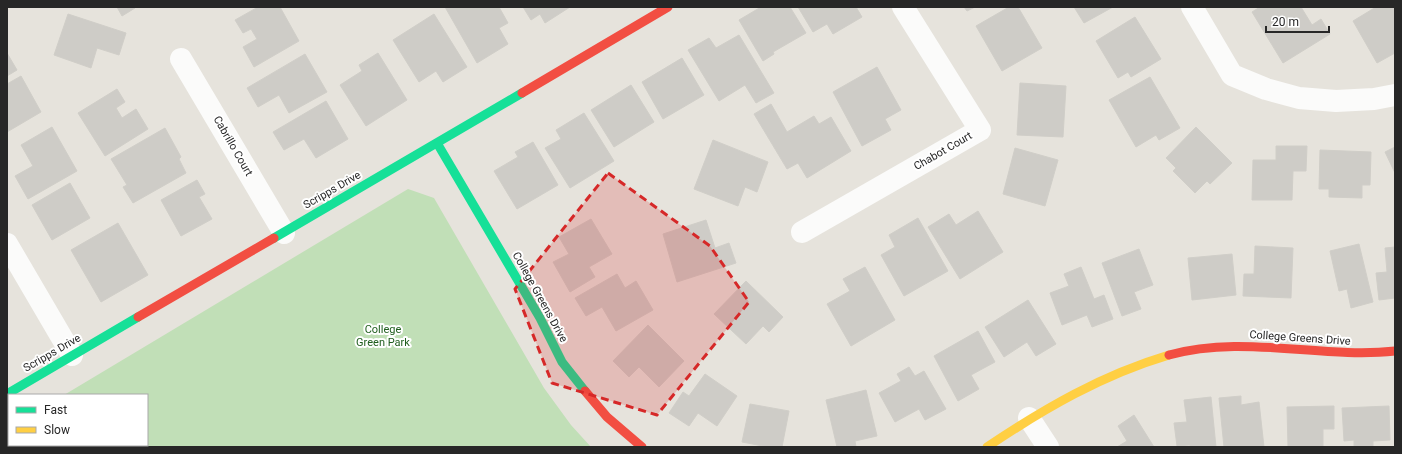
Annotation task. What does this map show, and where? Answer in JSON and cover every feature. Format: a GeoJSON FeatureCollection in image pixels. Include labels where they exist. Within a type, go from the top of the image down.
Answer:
{"type":"FeatureCollection","features":[{"type":"Feature","properties":{"kind":"street","name":"Scripps Drive"},"geometry":{"type":"LineString","coordinates":[[7,394],[668,7]]}},
{"type":"Feature","properties":{"kind":"street","name":"Chabot Court"},"geometry":{"type":"LineString","coordinates":[[802,232],[980,130],[903,7]]}},
{"type":"Feature","properties":{"kind":"street"},"geometry":{"type":"LineString","coordinates":[[1192,7],[1232,75],[1266,89],[1299,98],[1336,101],[1374,99],[1395,95]]}},
{"type":"Feature","properties":{"kind":"street","name":"Cabrillo Court"},"geometry":{"type":"LineString","coordinates":[[181,59],[284,233]]}},
{"type":"Feature","properties":{"kind":"street","name":"College Greens Drive"},"geometry":{"type":"LineString","coordinates":[[437,143],[536,312],[562,362],[607,417],[642,447]]}},
{"type":"Feature","properties":{"kind":"street"},"geometry":{"type":"LineString","coordinates":[[7,244],[72,355]]}},
{"type":"Feature","properties":{"kind":"street","name":"College Greens Drive"},"geometry":{"type":"LineString","coordinates":[[987,447],[1029,418],[1064,397],[1134,364],[1180,352],[1242,346],[1284,347],[1325,353],[1368,354],[1395,352]]}},
{"type":"Feature","properties":{"kind":"street"},"geometry":{"type":"LineString","coordinates":[[1029,418],[1048,447]]}},
{"type":"Feature","properties":{"kind":"highlighted area"},"geometry":{"type":"Polygon","coordinates":[[[608,173],[710,246],[749,302],[657,415],[552,383],[515,289],[608,173]]]}},
{"type":"Feature","properties":{"kind":"green space","name":"College Green Park"},"geometry":{"type":"Polygon","coordinates":[[[408,189],[434,198],[544,388],[571,425],[591,447],[71,447],[148,446],[148,394],[66,394],[408,189]]]}},
{"type":"Feature","properties":{"kind":"building"},"geometry":{"type":"Polygon","coordinates":[[[117,7],[135,7],[135,8],[122,16],[117,7]]]}},
{"type":"Feature","properties":{"kind":"building"},"geometry":{"type":"Polygon","coordinates":[[[258,7],[280,7],[299,41],[254,67],[243,47],[257,39],[251,29],[243,33],[235,20],[258,7]]]}},
{"type":"Feature","properties":{"kind":"building"},"geometry":{"type":"Polygon","coordinates":[[[445,7],[499,7],[508,23],[499,28],[508,44],[477,63],[445,7]]]}},
{"type":"Feature","properties":{"kind":"building"},"geometry":{"type":"Polygon","coordinates":[[[523,7],[570,7],[545,23],[540,14],[531,20],[523,7]]]}},
{"type":"Feature","properties":{"kind":"building"},"geometry":{"type":"Polygon","coordinates":[[[761,7],[790,7],[806,33],[773,52],[774,54],[763,61],[739,20],[761,7]]]}},
{"type":"Feature","properties":{"kind":"building"},"geometry":{"type":"Polygon","coordinates":[[[798,7],[856,7],[862,17],[833,34],[827,24],[813,32],[798,7]]]}},
{"type":"Feature","properties":{"kind":"building"},"geometry":{"type":"Polygon","coordinates":[[[964,7],[975,7],[967,11],[964,7]]]}},
{"type":"Feature","properties":{"kind":"building"},"geometry":{"type":"Polygon","coordinates":[[[1009,7],[1018,7],[1042,48],[1002,71],[976,26],[1009,7]]]}},
{"type":"Feature","properties":{"kind":"building"},"geometry":{"type":"Polygon","coordinates":[[[1074,7],[1113,7],[1084,23],[1074,7]]]}},
{"type":"Feature","properties":{"kind":"building"},"geometry":{"type":"Polygon","coordinates":[[[1260,7],[1301,7],[1312,25],[1321,19],[1330,34],[1283,63],[1252,12],[1260,7]]]}},
{"type":"Feature","properties":{"kind":"building"},"geometry":{"type":"Polygon","coordinates":[[[1376,7],[1395,7],[1395,53],[1377,63],[1353,21],[1376,7]]]}},
{"type":"Feature","properties":{"kind":"building"},"geometry":{"type":"Polygon","coordinates":[[[68,14],[126,33],[119,55],[97,48],[91,68],[54,55],[68,14]]]}},
{"type":"Feature","properties":{"kind":"building"},"geometry":{"type":"Polygon","coordinates":[[[434,14],[467,67],[443,82],[436,71],[419,82],[393,40],[434,14]]]}},
{"type":"Feature","properties":{"kind":"building"},"geometry":{"type":"Polygon","coordinates":[[[1135,17],[1161,59],[1131,77],[1128,72],[1118,78],[1096,41],[1135,17]]]}},
{"type":"Feature","properties":{"kind":"building"},"geometry":{"type":"Polygon","coordinates":[[[739,35],[774,93],[756,103],[745,85],[719,101],[688,50],[709,38],[716,48],[739,35]]]}},
{"type":"Feature","properties":{"kind":"building"},"geometry":{"type":"Polygon","coordinates":[[[7,53],[17,70],[7,76],[7,53]]]}},
{"type":"Feature","properties":{"kind":"building"},"geometry":{"type":"Polygon","coordinates":[[[378,53],[407,100],[366,126],[340,85],[362,71],[359,65],[378,53]]]}},
{"type":"Feature","properties":{"kind":"building"},"geometry":{"type":"Polygon","coordinates":[[[305,54],[327,92],[289,113],[279,95],[258,107],[247,88],[305,54]]]}},
{"type":"Feature","properties":{"kind":"building"},"geometry":{"type":"Polygon","coordinates":[[[682,58],[704,95],[663,119],[642,82],[682,58]]]}},
{"type":"Feature","properties":{"kind":"building"},"geometry":{"type":"Polygon","coordinates":[[[877,67],[901,110],[885,119],[891,130],[862,146],[833,92],[877,67]]]}},
{"type":"Feature","properties":{"kind":"building"},"geometry":{"type":"Polygon","coordinates":[[[21,76],[41,112],[7,132],[7,84],[21,76]]]}},
{"type":"Feature","properties":{"kind":"building"},"geometry":{"type":"Polygon","coordinates":[[[1150,77],[1180,128],[1159,140],[1156,135],[1136,147],[1109,100],[1150,77]]]}},
{"type":"Feature","properties":{"kind":"building"},"geometry":{"type":"Polygon","coordinates":[[[1020,83],[1066,86],[1063,137],[1017,135],[1020,83]]]}},
{"type":"Feature","properties":{"kind":"building"},"geometry":{"type":"Polygon","coordinates":[[[631,85],[654,122],[614,147],[591,110],[631,85]]]}},
{"type":"Feature","properties":{"kind":"building"},"geometry":{"type":"Polygon","coordinates":[[[117,89],[125,102],[116,108],[122,118],[136,109],[148,129],[105,156],[78,113],[117,89]]]}},
{"type":"Feature","properties":{"kind":"building"},"geometry":{"type":"Polygon","coordinates":[[[326,101],[348,139],[316,158],[304,139],[284,150],[273,132],[326,101]]]}},
{"type":"Feature","properties":{"kind":"building"},"geometry":{"type":"Polygon","coordinates":[[[771,104],[787,132],[814,116],[819,124],[831,117],[851,151],[807,178],[798,163],[787,169],[754,114],[771,104]]]}},
{"type":"Feature","properties":{"kind":"building"},"geometry":{"type":"Polygon","coordinates":[[[584,113],[614,161],[570,188],[545,148],[561,139],[556,130],[584,113]]]}},
{"type":"Feature","properties":{"kind":"building"},"geometry":{"type":"Polygon","coordinates":[[[52,127],[77,171],[28,199],[15,176],[33,166],[21,145],[52,127]]]}},
{"type":"Feature","properties":{"kind":"building"},"geometry":{"type":"Polygon","coordinates":[[[1196,127],[1232,163],[1210,184],[1207,181],[1195,193],[1173,171],[1176,168],[1166,158],[1196,127]]]}},
{"type":"Feature","properties":{"kind":"building"},"geometry":{"type":"Polygon","coordinates":[[[165,128],[181,157],[179,159],[186,173],[133,203],[123,187],[127,185],[111,159],[165,128]]]}},
{"type":"Feature","properties":{"kind":"building"},"geometry":{"type":"Polygon","coordinates":[[[713,140],[768,162],[757,192],[745,187],[738,206],[694,189],[713,140]]]}},
{"type":"Feature","properties":{"kind":"building"},"geometry":{"type":"Polygon","coordinates":[[[533,142],[558,185],[517,209],[494,171],[518,157],[515,152],[533,142]]]}},
{"type":"Feature","properties":{"kind":"building"},"geometry":{"type":"Polygon","coordinates":[[[1276,146],[1307,146],[1306,171],[1293,171],[1292,200],[1252,200],[1253,160],[1276,160],[1276,146]]]}},
{"type":"Feature","properties":{"kind":"building"},"geometry":{"type":"Polygon","coordinates":[[[1395,147],[1395,173],[1385,152],[1395,147]]]}},
{"type":"Feature","properties":{"kind":"building"},"geometry":{"type":"Polygon","coordinates":[[[1015,148],[1058,160],[1045,206],[1003,194],[1015,148]]]}},
{"type":"Feature","properties":{"kind":"building"},"geometry":{"type":"Polygon","coordinates":[[[1320,150],[1371,152],[1370,185],[1362,185],[1362,198],[1329,197],[1329,189],[1319,189],[1320,150]]]}},
{"type":"Feature","properties":{"kind":"building"},"geometry":{"type":"Polygon","coordinates":[[[197,180],[205,194],[199,197],[212,219],[181,236],[161,200],[197,180]]]}},
{"type":"Feature","properties":{"kind":"building"},"geometry":{"type":"Polygon","coordinates":[[[70,183],[90,218],[52,240],[32,205],[70,183]]]}},
{"type":"Feature","properties":{"kind":"building"},"geometry":{"type":"Polygon","coordinates":[[[978,211],[1003,252],[960,279],[928,227],[949,214],[956,225],[978,211]]]}},
{"type":"Feature","properties":{"kind":"building"},"geometry":{"type":"Polygon","coordinates":[[[918,218],[948,271],[904,296],[881,255],[895,247],[889,235],[918,218]]]}},
{"type":"Feature","properties":{"kind":"building"},"geometry":{"type":"Polygon","coordinates":[[[591,219],[612,254],[589,267],[595,277],[570,292],[553,262],[569,254],[559,237],[591,219]]]}},
{"type":"Feature","properties":{"kind":"building"},"geometry":{"type":"Polygon","coordinates":[[[706,220],[715,248],[729,243],[736,263],[677,282],[663,234],[706,220]]]}},
{"type":"Feature","properties":{"kind":"building"},"geometry":{"type":"Polygon","coordinates":[[[118,223],[148,275],[101,302],[71,250],[118,223]]]}},
{"type":"Feature","properties":{"kind":"building"},"geometry":{"type":"Polygon","coordinates":[[[1359,244],[1373,302],[1351,308],[1347,289],[1339,291],[1330,251],[1359,244]]]}},
{"type":"Feature","properties":{"kind":"building"},"geometry":{"type":"Polygon","coordinates":[[[1255,246],[1293,248],[1291,298],[1243,296],[1244,274],[1254,274],[1255,246]]]}},
{"type":"Feature","properties":{"kind":"building"},"geometry":{"type":"Polygon","coordinates":[[[1395,247],[1395,298],[1379,300],[1376,273],[1387,272],[1385,248],[1395,247]]]}},
{"type":"Feature","properties":{"kind":"building"},"geometry":{"type":"Polygon","coordinates":[[[1139,249],[1153,285],[1134,292],[1141,309],[1122,316],[1102,263],[1139,249]]]}},
{"type":"Feature","properties":{"kind":"building"},"geometry":{"type":"Polygon","coordinates":[[[1232,254],[1236,295],[1192,300],[1188,258],[1232,254]]]}},
{"type":"Feature","properties":{"kind":"building"},"geometry":{"type":"Polygon","coordinates":[[[865,267],[895,320],[851,346],[827,304],[850,291],[843,279],[865,267]]]}},
{"type":"Feature","properties":{"kind":"building"},"geometry":{"type":"Polygon","coordinates":[[[1081,267],[1094,299],[1104,295],[1113,319],[1092,327],[1087,315],[1062,325],[1050,293],[1069,286],[1064,274],[1081,267]]]}},
{"type":"Feature","properties":{"kind":"building"},"geometry":{"type":"Polygon","coordinates":[[[617,274],[625,288],[636,281],[653,310],[616,331],[602,307],[586,316],[575,298],[617,274]]]}},
{"type":"Feature","properties":{"kind":"building"},"geometry":{"type":"Polygon","coordinates":[[[746,281],[783,317],[769,332],[763,326],[746,344],[714,314],[746,281]]]}},
{"type":"Feature","properties":{"kind":"building"},"geometry":{"type":"Polygon","coordinates":[[[1028,300],[1056,344],[1036,356],[1027,342],[1004,357],[985,327],[1028,300]]]}},
{"type":"Feature","properties":{"kind":"building"},"geometry":{"type":"Polygon","coordinates":[[[648,325],[684,361],[659,387],[639,367],[629,377],[613,361],[648,325]]]}},
{"type":"Feature","properties":{"kind":"building"},"geometry":{"type":"Polygon","coordinates":[[[978,331],[995,362],[971,375],[979,389],[958,401],[934,356],[978,331]]]}},
{"type":"Feature","properties":{"kind":"building"},"geometry":{"type":"Polygon","coordinates":[[[909,367],[915,376],[924,371],[946,409],[925,420],[919,409],[895,422],[879,393],[901,381],[897,374],[909,367]]]}},
{"type":"Feature","properties":{"kind":"building"},"geometry":{"type":"Polygon","coordinates":[[[705,374],[737,396],[717,426],[698,413],[689,426],[669,413],[683,392],[689,396],[705,374]]]}},
{"type":"Feature","properties":{"kind":"building"},"geometry":{"type":"Polygon","coordinates":[[[866,390],[877,436],[855,441],[856,447],[837,447],[826,400],[866,390]]]}},
{"type":"Feature","properties":{"kind":"building"},"geometry":{"type":"Polygon","coordinates":[[[1241,396],[1241,405],[1259,402],[1264,447],[1224,447],[1219,398],[1241,396]]]}},
{"type":"Feature","properties":{"kind":"building"},"geometry":{"type":"Polygon","coordinates":[[[1211,397],[1216,447],[1190,447],[1190,445],[1177,446],[1174,423],[1187,422],[1184,400],[1211,397]]]}},
{"type":"Feature","properties":{"kind":"building"},"geometry":{"type":"Polygon","coordinates":[[[750,404],[789,411],[782,447],[768,447],[742,442],[750,404]]]}},
{"type":"Feature","properties":{"kind":"building"},"geometry":{"type":"Polygon","coordinates":[[[1334,406],[1334,429],[1323,429],[1323,447],[1288,447],[1287,407],[1334,406]]]}},
{"type":"Feature","properties":{"kind":"building"},"geometry":{"type":"Polygon","coordinates":[[[1389,406],[1390,440],[1373,441],[1373,447],[1354,447],[1354,440],[1344,441],[1342,408],[1389,406]]]}},
{"type":"Feature","properties":{"kind":"building"},"geometry":{"type":"Polygon","coordinates":[[[1134,415],[1154,447],[1117,447],[1127,441],[1118,426],[1134,415]]]}},
{"type":"Feature","properties":{"kind":"traffic: fast"},"geometry":{"type":"LineString","coordinates":[[274,238],[522,93]]}},
{"type":"Feature","properties":{"kind":"traffic: fast"},"geometry":{"type":"LineString","coordinates":[[437,143],[540,318],[562,362],[585,391]]}},
{"type":"Feature","properties":{"kind":"traffic: fast"},"geometry":{"type":"LineString","coordinates":[[7,394],[138,317]]}},
{"type":"Feature","properties":{"kind":"traffic: slow"},"geometry":{"type":"LineString","coordinates":[[987,447],[1030,419],[1075,394],[1120,372],[1169,355]]}},
{"type":"Feature","properties":{"kind":"traffic: jam"},"geometry":{"type":"LineString","coordinates":[[522,93],[668,7]]}},
{"type":"Feature","properties":{"kind":"traffic: jam"},"geometry":{"type":"LineString","coordinates":[[138,317],[274,238]]}},
{"type":"Feature","properties":{"kind":"traffic: jam"},"geometry":{"type":"LineString","coordinates":[[1169,355],[1197,349],[1225,347],[1367,353],[1395,351]]}},
{"type":"Feature","properties":{"kind":"traffic: jam"},"geometry":{"type":"LineString","coordinates":[[585,391],[607,417],[642,447]]}}]}
